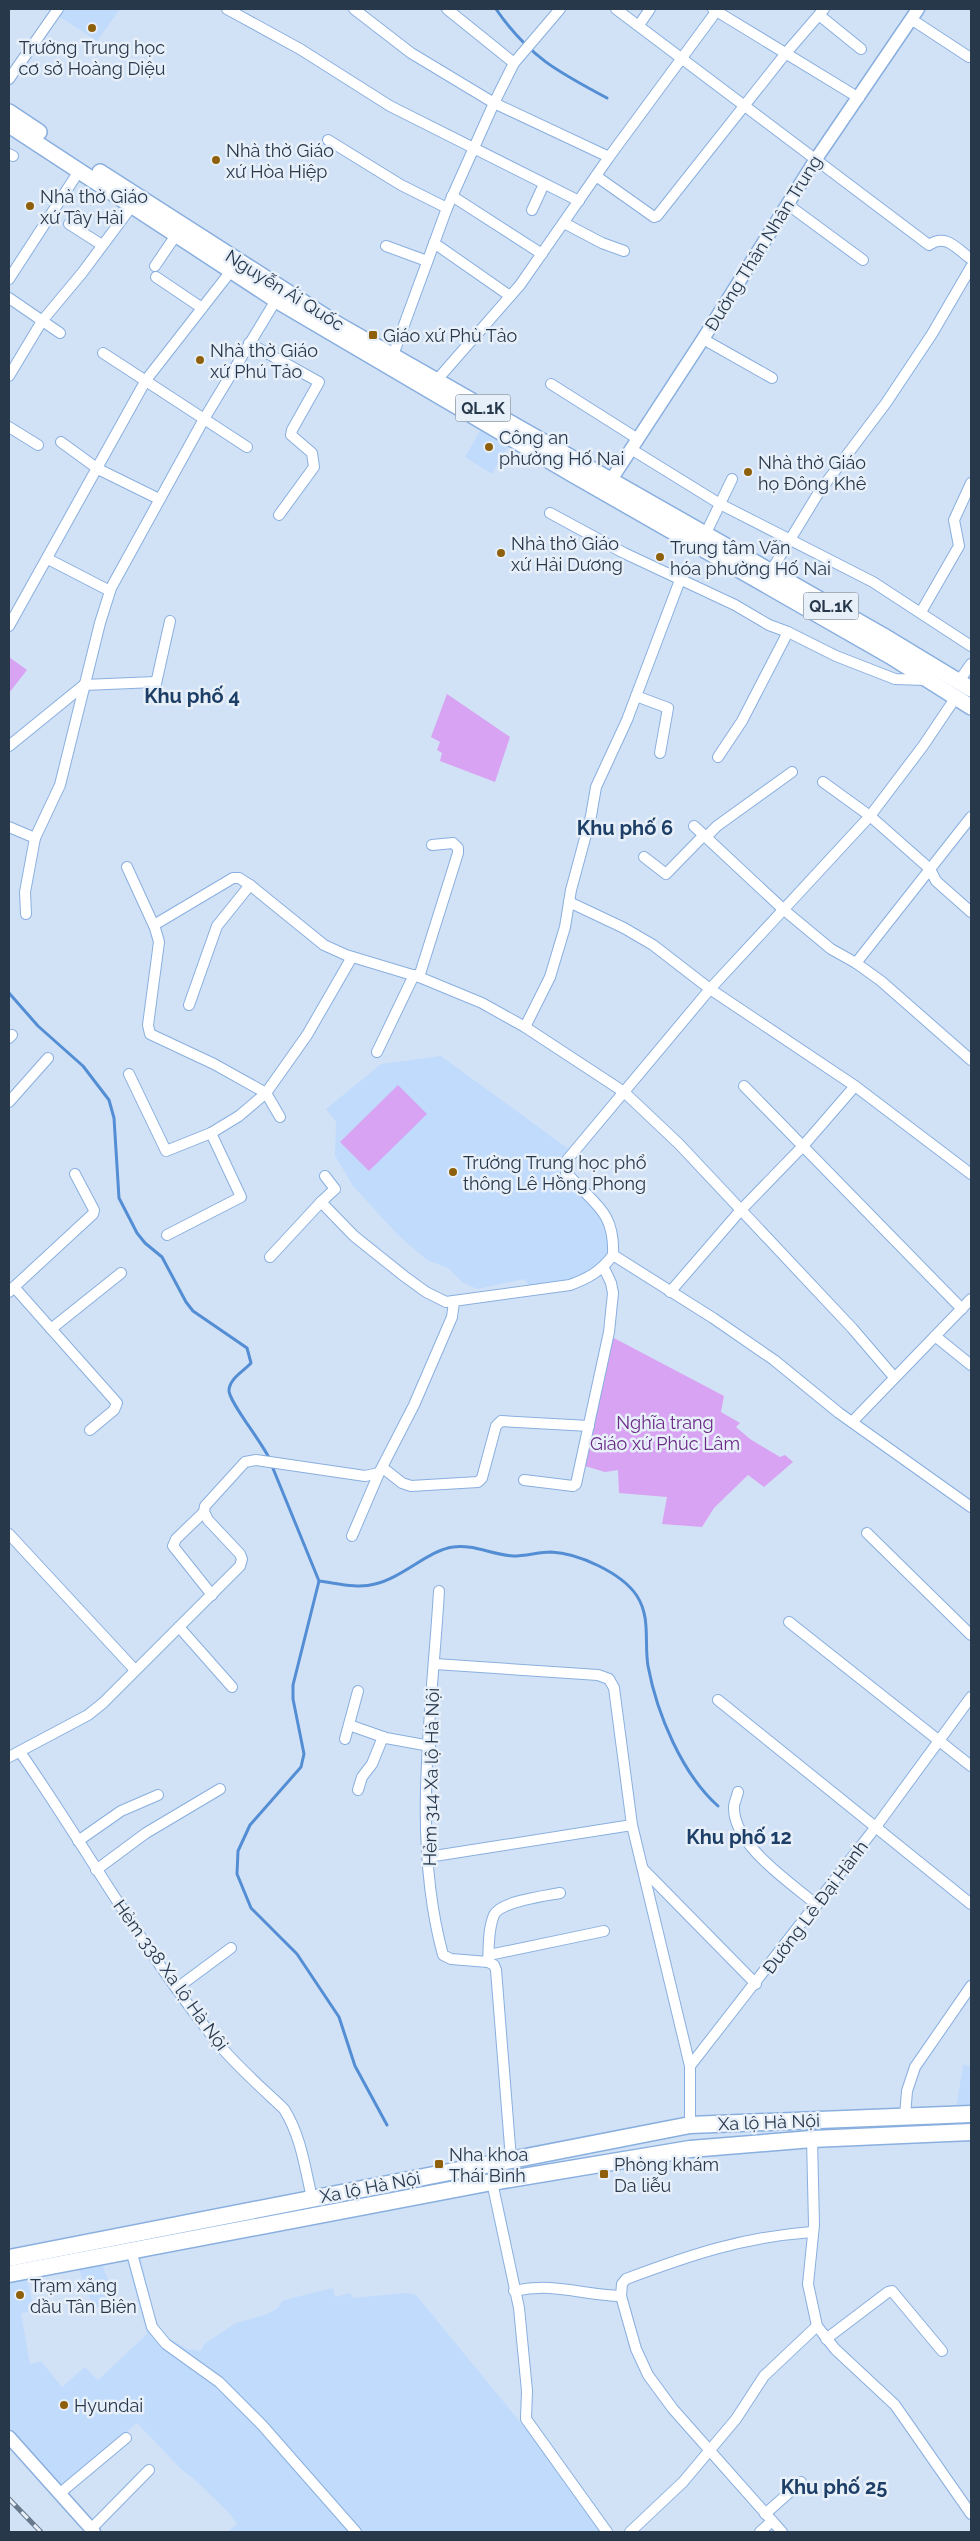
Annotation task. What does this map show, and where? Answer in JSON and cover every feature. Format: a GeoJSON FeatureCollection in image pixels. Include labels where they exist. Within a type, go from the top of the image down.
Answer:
{"type":"FeatureCollection","features":[{"type":"Feature","properties":{"kind":"highway","name":"Xa lộ Hà Nội"},"geometry":{"type":"LineString","coordinates":[[9,2258],[690,2125],[971,2114]]}},
{"type":"Feature","properties":{"kind":"highway","name":"Xa lộ Hà Nội"},"geometry":{"type":"LineString","coordinates":[[9,2274],[492,2182],[690,2149],[812,2139],[971,2132]]}},
{"type":"Feature","properties":{"kind":"main road","name":"Nguyễn Ái Quốc"},"geometry":{"type":"LineString","coordinates":[[9,112],[279,295],[665,522]]}},
{"type":"Feature","properties":{"kind":"main road","name":"Nguyễn Ái Quốc"},"geometry":{"type":"LineString","coordinates":[[9,125],[263,291],[279,295],[393,355],[611,480],[665,522]]}},
{"type":"Feature","properties":{"kind":"main road","name":"QL.1K"},"geometry":{"type":"LineString","coordinates":[[665,522],[705,534],[965,685]]}},
{"type":"Feature","properties":{"kind":"main road","name":"QL.1K"},"geometry":{"type":"LineString","coordinates":[[665,522],[932,681],[971,707]]}},
{"type":"Feature","properties":{"kind":"street"},"geometry":{"type":"LineString","coordinates":[[9,79],[58,9]]}},
{"type":"Feature","properties":{"kind":"street"},"geometry":{"type":"LineString","coordinates":[[227,9],[300,49],[390,106],[473,150],[580,201]]}},
{"type":"Feature","properties":{"kind":"street"},"geometry":{"type":"LineString","coordinates":[[354,9],[411,53],[494,103],[610,157]]}},
{"type":"Feature","properties":{"kind":"street"},"geometry":{"type":"LineString","coordinates":[[447,9],[514,64]]}},
{"type":"Feature","properties":{"kind":"street"},"geometry":{"type":"LineString","coordinates":[[393,355],[446,208],[494,103],[514,64],[560,9]]}},
{"type":"Feature","properties":{"kind":"street"},"geometry":{"type":"LineString","coordinates":[[616,9],[639,24],[929,244],[936,240],[945,240],[971,259]]}},
{"type":"Feature","properties":{"kind":"street"},"geometry":{"type":"LineString","coordinates":[[639,24],[650,9]]}},
{"type":"Feature","properties":{"kind":"street"},"geometry":{"type":"LineString","coordinates":[[436,381],[510,296],[542,254],[716,10],[859,98]]}},
{"type":"Feature","properties":{"kind":"street"},"geometry":{"type":"LineString","coordinates":[[596,176],[655,217],[822,12],[862,49]]}},
{"type":"Feature","properties":{"kind":"street"},"geometry":{"type":"LineString","coordinates":[[915,14],[969,57]]}},
{"type":"Feature","properties":{"kind":"street","name":"Đường Thân Nhân Trung"},"geometry":{"type":"LineString","coordinates":[[611,480],[703,339],[816,159],[915,14]]}},
{"type":"Feature","properties":{"kind":"street"},"geometry":{"type":"LineString","coordinates":[[328,140],[401,185],[446,208]]}},
{"type":"Feature","properties":{"kind":"street"},"geometry":{"type":"LineString","coordinates":[[9,279],[79,171]]}},
{"type":"Feature","properties":{"kind":"street"},"geometry":{"type":"LineString","coordinates":[[532,210],[544,184]]}},
{"type":"Feature","properties":{"kind":"street"},"geometry":{"type":"LineString","coordinates":[[452,196],[542,254]]}},
{"type":"Feature","properties":{"kind":"street"},"geometry":{"type":"LineString","coordinates":[[787,204],[863,260]]}},
{"type":"Feature","properties":{"kind":"street"},"geometry":{"type":"LineString","coordinates":[[9,376],[42,321],[82,273],[132,206]]}},
{"type":"Feature","properties":{"kind":"street"},"geometry":{"type":"LineString","coordinates":[[564,223],[602,243],[624,251]]}},
{"type":"Feature","properties":{"kind":"street"},"geometry":{"type":"LineString","coordinates":[[69,224],[102,245]]}},
{"type":"Feature","properties":{"kind":"street"},"geometry":{"type":"LineString","coordinates":[[176,235],[155,271],[202,308]]}},
{"type":"Feature","properties":{"kind":"street"},"geometry":{"type":"LineString","coordinates":[[434,243],[510,296]]}},
{"type":"Feature","properties":{"kind":"street"},"geometry":{"type":"LineString","coordinates":[[386,246],[427,261]]}},
{"type":"Feature","properties":{"kind":"street"},"geometry":{"type":"LineString","coordinates":[[9,626],[146,380],[231,271]]}},
{"type":"Feature","properties":{"kind":"street"},"geometry":{"type":"LineString","coordinates":[[771,571],[820,492],[886,404],[970,272]]}},
{"type":"Feature","properties":{"kind":"street"},"geometry":{"type":"LineString","coordinates":[[26,914],[25,892],[35,838],[60,785],[84,685],[110,591],[204,419],[279,295]]}},
{"type":"Feature","properties":{"kind":"street"},"geometry":{"type":"LineString","coordinates":[[9,298],[60,333]]}},
{"type":"Feature","properties":{"kind":"street"},"geometry":{"type":"LineString","coordinates":[[703,339],[772,378]]}},
{"type":"Feature","properties":{"kind":"street"},"geometry":{"type":"LineString","coordinates":[[249,343],[319,382],[292,430],[292,435],[312,453],[314,467],[280,515]]}},
{"type":"Feature","properties":{"kind":"street"},"geometry":{"type":"LineString","coordinates":[[103,354],[248,447]]}},
{"type":"Feature","properties":{"kind":"street"},"geometry":{"type":"LineString","coordinates":[[551,384],[720,504],[873,582],[971,646]]}},
{"type":"Feature","properties":{"kind":"street"},"geometry":{"type":"LineString","coordinates":[[9,426],[38,445]]}},
{"type":"Feature","properties":{"kind":"street"},"geometry":{"type":"LineString","coordinates":[[61,442],[98,469],[159,499]]}},
{"type":"Feature","properties":{"kind":"street"},"geometry":{"type":"LineString","coordinates":[[705,534],[732,479]]}},
{"type":"Feature","properties":{"kind":"street"},"geometry":{"type":"LineString","coordinates":[[921,612],[959,546],[954,520],[971,484]]}},
{"type":"Feature","properties":{"kind":"street"},"geometry":{"type":"LineString","coordinates":[[550,513],[680,580],[735,605],[769,626],[788,632],[836,656],[895,679],[932,681]]}},
{"type":"Feature","properties":{"kind":"street"},"geometry":{"type":"LineString","coordinates":[[48,559],[110,591]]}},
{"type":"Feature","properties":{"kind":"street"},"geometry":{"type":"LineString","coordinates":[[525,1027],[550,977],[565,926],[596,787],[636,696],[680,580]]}},
{"type":"Feature","properties":{"kind":"street"},"geometry":{"type":"LineString","coordinates":[[153,696],[170,621]]}},
{"type":"Feature","properties":{"kind":"street"},"geometry":{"type":"LineString","coordinates":[[718,756],[742,721],[788,632]]}},
{"type":"Feature","properties":{"kind":"street"},"geometry":{"type":"LineString","coordinates":[[965,685],[971,664]]}},
{"type":"Feature","properties":{"kind":"street"},"geometry":{"type":"LineString","coordinates":[[9,746],[84,685],[155,682]]}},
{"type":"Feature","properties":{"kind":"street"},"geometry":{"type":"LineString","coordinates":[[636,696],[668,708],[660,753]]}},
{"type":"Feature","properties":{"kind":"street"},"geometry":{"type":"LineString","coordinates":[[321,1202],[354,1236],[404,1276],[438,1299],[454,1302],[570,1285],[588,1278],[604,1268],[613,1256],[611,1225],[604,1212],[566,1172],[567,1160],[710,989],[870,816],[923,746],[956,696]]}},
{"type":"Feature","properties":{"kind":"street"},"geometry":{"type":"LineString","coordinates":[[644,857],[666,874],[717,826],[792,772]]}},
{"type":"Feature","properties":{"kind":"street"},"geometry":{"type":"LineString","coordinates":[[823,782],[870,816],[930,869],[943,888],[971,912]]}},
{"type":"Feature","properties":{"kind":"street"},"geometry":{"type":"LineString","coordinates":[[856,962],[971,817]]}},
{"type":"Feature","properties":{"kind":"street"},"geometry":{"type":"LineString","coordinates":[[694,826],[784,910],[831,949],[856,962],[881,981],[971,1060]]}},
{"type":"Feature","properties":{"kind":"street"},"geometry":{"type":"LineString","coordinates":[[9,827],[35,838]]}},
{"type":"Feature","properties":{"kind":"street"},"geometry":{"type":"LineString","coordinates":[[377,1052],[417,976],[458,850],[452,843],[432,845]]}},
{"type":"Feature","properties":{"kind":"street"},"geometry":{"type":"LineString","coordinates":[[127,867],[154,925],[159,942],[148,1025],[150,1034],[214,1064],[266,1093],[280,1117]]}},
{"type":"Feature","properties":{"kind":"street"},"geometry":{"type":"LineString","coordinates":[[154,925],[234,878],[238,878],[250,885],[324,945],[352,957],[417,976],[482,1003],[525,1027],[624,1092],[679,1144],[852,1328],[894,1377]]}},
{"type":"Feature","properties":{"kind":"street"},"geometry":{"type":"LineString","coordinates":[[189,1004],[217,926],[250,885]]}},
{"type":"Feature","properties":{"kind":"street"},"geometry":{"type":"LineString","coordinates":[[569,902],[624,928],[653,945],[710,989],[855,1086],[971,1174]]}},
{"type":"Feature","properties":{"kind":"street"},"geometry":{"type":"LineString","coordinates":[[129,1074],[166,1151],[211,1133],[239,1116],[266,1093],[307,1035],[352,957]]}},
{"type":"Feature","properties":{"kind":"street"},"geometry":{"type":"LineString","coordinates":[[9,1102],[48,1058]]}},
{"type":"Feature","properties":{"kind":"street"},"geometry":{"type":"LineString","coordinates":[[744,1086],[962,1309]]}},
{"type":"Feature","properties":{"kind":"street"},"geometry":{"type":"LineString","coordinates":[[670,1292],[740,1211],[803,1146],[855,1086]]}},
{"type":"Feature","properties":{"kind":"street"},"geometry":{"type":"LineString","coordinates":[[167,1235],[241,1196],[211,1133]]}},
{"type":"Feature","properties":{"kind":"street"},"geometry":{"type":"LineString","coordinates":[[74,1174],[94,1210],[93,1214],[11,1289],[117,1403],[114,1410],[90,1430]]}},
{"type":"Feature","properties":{"kind":"street"},"geometry":{"type":"LineString","coordinates":[[270,1257],[335,1189],[325,1176]]}},
{"type":"Feature","properties":{"kind":"street"},"geometry":{"type":"LineString","coordinates":[[613,1256],[713,1318],[774,1360],[852,1422],[971,1508]]}},
{"type":"Feature","properties":{"kind":"street"},"geometry":{"type":"LineString","coordinates":[[524,1480],[573,1486],[576,1484],[609,1332],[612,1303],[611,1283],[604,1268]]}},
{"type":"Feature","properties":{"kind":"street"},"geometry":{"type":"LineString","coordinates":[[51,1330],[121,1273]]}},
{"type":"Feature","properties":{"kind":"street"},"geometry":{"type":"LineString","coordinates":[[852,1422],[971,1299]]}},
{"type":"Feature","properties":{"kind":"street"},"geometry":{"type":"LineString","coordinates":[[352,1536],[381,1470],[444,1338],[452,1317],[454,1302]]}},
{"type":"Feature","properties":{"kind":"street"},"geometry":{"type":"LineString","coordinates":[[935,1336],[971,1365]]}},
{"type":"Feature","properties":{"kind":"street"},"geometry":{"type":"LineString","coordinates":[[381,1470],[402,1483],[411,1486],[478,1482],[482,1478],[496,1426],[501,1421],[589,1426]]}},
{"type":"Feature","properties":{"kind":"street"},"geometry":{"type":"LineString","coordinates":[[212,1595],[173,1546],[176,1539],[204,1512],[205,1506],[245,1462],[256,1460],[365,1476],[381,1470]]}},
{"type":"Feature","properties":{"kind":"street"},"geometry":{"type":"LineString","coordinates":[[9,1757],[88,1715],[113,1694],[240,1566],[242,1559],[240,1554],[204,1512]]}},
{"type":"Feature","properties":{"kind":"street"},"geometry":{"type":"LineString","coordinates":[[867,1533],[971,1635]]}},
{"type":"Feature","properties":{"kind":"street"},"geometry":{"type":"LineString","coordinates":[[9,1534],[135,1670]]}},
{"type":"Feature","properties":{"kind":"street","name":"Hẻm 314 Xa lộ Hà Nội"},"geometry":{"type":"LineString","coordinates":[[439,1591],[430,1746],[428,1857],[436,1930],[443,1955],[451,1959],[488,1959]]}},
{"type":"Feature","properties":{"kind":"street"},"geometry":{"type":"LineString","coordinates":[[789,1622],[971,1766]]}},
{"type":"Feature","properties":{"kind":"street"},"geometry":{"type":"LineString","coordinates":[[180,1627],[232,1687]]}},
{"type":"Feature","properties":{"kind":"street"},"geometry":{"type":"LineString","coordinates":[[435,1664],[598,1675],[609,1679],[614,1688],[632,1825],[690,2066],[690,2125]]}},
{"type":"Feature","properties":{"kind":"street"},"geometry":{"type":"LineString","coordinates":[[345,1739],[358,1691]]}},
{"type":"Feature","properties":{"kind":"street","name":"Đường Lê Đại Hành"},"geometry":{"type":"LineString","coordinates":[[690,2066],[817,1905],[971,1696]]}},
{"type":"Feature","properties":{"kind":"street"},"geometry":{"type":"LineString","coordinates":[[718,1700],[971,1904]]}},
{"type":"Feature","properties":{"kind":"street"},"geometry":{"type":"LineString","coordinates":[[349,1725],[383,1737],[430,1746]]}},
{"type":"Feature","properties":{"kind":"street"},"geometry":{"type":"LineString","coordinates":[[358,1790],[362,1777],[372,1764],[383,1737]]}},
{"type":"Feature","properties":{"kind":"street","name":"Hẻm 338 Xa lộ Hà Nội"},"geometry":{"type":"LineString","coordinates":[[20,1752],[96,1870],[177,1988],[223,2049],[288,2115],[300,2144],[312,2198]]}},
{"type":"Feature","properties":{"kind":"street"},"geometry":{"type":"LineString","coordinates":[[96,1870],[146,1833],[220,1789]]}},
{"type":"Feature","properties":{"kind":"street"},"geometry":{"type":"LineString","coordinates":[[738,1792],[734,1807],[746,1841],[758,1855],[817,1905]]}},
{"type":"Feature","properties":{"kind":"street"},"geometry":{"type":"LineString","coordinates":[[78,1841],[121,1811],[158,1795]]}},
{"type":"Feature","properties":{"kind":"street"},"geometry":{"type":"LineString","coordinates":[[428,1857],[632,1825]]}},
{"type":"Feature","properties":{"kind":"street"},"geometry":{"type":"LineString","coordinates":[[642,1869],[756,1984]]}},
{"type":"Feature","properties":{"kind":"street"},"geometry":{"type":"LineString","coordinates":[[488,1959],[491,1927],[498,1910],[506,1905],[560,1893]]}},
{"type":"Feature","properties":{"kind":"street"},"geometry":{"type":"LineString","coordinates":[[488,1959],[604,1931]]}},
{"type":"Feature","properties":{"kind":"street"},"geometry":{"type":"LineString","coordinates":[[177,1988],[230,1948]]}},
{"type":"Feature","properties":{"kind":"street"},"geometry":{"type":"LineString","coordinates":[[488,1959],[496,1970],[511,2159]]}},
{"type":"Feature","properties":{"kind":"street"},"geometry":{"type":"LineString","coordinates":[[905,2116],[907,2091],[915,2067],[971,1986]]}},
{"type":"Feature","properties":{"kind":"street"},"geometry":{"type":"LineString","coordinates":[[812,2139],[812,2232],[808,2284],[817,2326],[826,2339],[895,2405],[971,2514]]}},
{"type":"Feature","properties":{"kind":"street"},"geometry":{"type":"LineString","coordinates":[[492,2182],[519,2308],[527,2390],[526,2418],[607,2532]]}},
{"type":"Feature","properties":{"kind":"street"},"geometry":{"type":"LineString","coordinates":[[782,2532],[672,2410],[648,2375],[636,2348],[621,2296],[622,2284],[626,2279],[695,2253],[771,2235],[812,2232]]}},
{"type":"Feature","properties":{"kind":"street"},"geometry":{"type":"LineString","coordinates":[[131,2250],[152,2327],[166,2344],[218,2382],[262,2425],[356,2532]]}},
{"type":"Feature","properties":{"kind":"street"},"geometry":{"type":"LineString","coordinates":[[514,2290],[535,2286],[564,2287],[588,2294],[621,2296]]}},
{"type":"Feature","properties":{"kind":"street"},"geometry":{"type":"LineString","coordinates":[[826,2339],[888,2292],[892,2292],[942,2351]]}},
{"type":"Feature","properties":{"kind":"street"},"geometry":{"type":"LineString","coordinates":[[630,2532],[683,2482],[736,2418],[764,2376],[817,2326]]}},
{"type":"Feature","properties":{"kind":"street"},"geometry":{"type":"LineString","coordinates":[[9,2437],[92,2530],[149,2470]]}},
{"type":"Feature","properties":{"kind":"street"},"geometry":{"type":"LineString","coordinates":[[59,2494],[126,2438]]}},
{"type":"Feature","properties":{"kind":"street"},"geometry":{"type":"LineString","coordinates":[[760,2532],[768,2517],[801,2482]]}},
{"type":"Feature","properties":{"kind":"shaded area","name":"Trường Trung học cơ sở Hoàng Diệu"},"geometry":{"type":"Polygon","coordinates":[[[48,9],[120,9],[97,41],[48,9]]]}},
{"type":"Feature","properties":{"kind":"shaded area","name":"Công an phường Hố Nai"},"geometry":{"type":"Polygon","coordinates":[[[482,427],[510,443],[492,474],[465,457],[482,427]]]}},
{"type":"Feature","properties":{"kind":"shaded area","name":"Trường Trung học phổ thông Lê Hồng Phong"},"geometry":{"type":"Polygon","coordinates":[[[441,1056],[570,1150],[563,1159],[607,1226],[610,1254],[601,1265],[569,1281],[529,1286],[524,1279],[477,1289],[462,1282],[448,1268],[427,1260],[398,1235],[353,1186],[335,1156],[336,1122],[326,1109],[381,1064],[441,1056]]]}},
{"type":"Feature","properties":{"kind":"shaded area"},"geometry":{"type":"Polygon","coordinates":[[[963,2065],[971,2066],[971,2102],[970,2108],[956,2109],[963,2065]]]}},
{"type":"Feature","properties":{"kind":"shaded area"},"geometry":{"type":"Polygon","coordinates":[[[140,2255],[157,2327],[170,2339],[187,2349],[201,2351],[204,2344],[236,2323],[265,2315],[278,2308],[282,2301],[333,2288],[335,2297],[350,2293],[352,2298],[407,2293],[416,2295],[530,2434],[602,2532],[227,2532],[237,2524],[230,2514],[181,2469],[137,2423],[59,2489],[9,2432],[9,2280],[26,2276],[35,2311],[21,2313],[30,2364],[41,2361],[62,2387],[85,2367],[98,2380],[147,2334],[126,2257],[140,2255]]]}},
{"type":"Feature","properties":{"kind":"shaded area"},"geometry":{"type":"Polygon","coordinates":[[[101,2262],[116,2300],[94,2309],[78,2267],[101,2262]]]}},
{"type":"Feature","properties":{"kind":"green space"},"geometry":{"type":"Polygon","coordinates":[[[9,657],[27,670],[9,693],[9,657]]]}},
{"type":"Feature","properties":{"kind":"green space"},"geometry":{"type":"Polygon","coordinates":[[[447,694],[510,737],[495,782],[440,761],[442,753],[437,750],[440,742],[431,737],[447,694]]]}},
{"type":"Feature","properties":{"kind":"green space"},"geometry":{"type":"Polygon","coordinates":[[[398,1085],[427,1114],[369,1171],[340,1142],[398,1085]]]}},
{"type":"Feature","properties":{"kind":"green space","name":"Nghĩa trang Giáo xứ Phúc Lâm"},"geometry":{"type":"Polygon","coordinates":[[[612,1337],[724,1396],[721,1412],[740,1423],[736,1427],[750,1439],[780,1457],[785,1455],[793,1462],[764,1487],[748,1475],[714,1508],[702,1527],[662,1524],[667,1497],[619,1493],[618,1470],[605,1472],[585,1466],[612,1337]]]}},
{"type":"Feature","properties":{"kind":"waterway"},"geometry":{"type":"LineString","coordinates":[[496,9],[532,51],[573,80],[607,98]]}},
{"type":"Feature","properties":{"kind":"waterway"},"geometry":{"type":"LineString","coordinates":[[9,993],[38,1026],[83,1066],[109,1100],[114,1118],[119,1198],[137,1233],[145,1243],[162,1257],[186,1302],[193,1311],[247,1348],[251,1363],[232,1382],[229,1390],[230,1395],[270,1460]]}},
{"type":"Feature","properties":{"kind":"waterway"},"geometry":{"type":"LineString","coordinates":[[272,1466],[319,1581],[354,1586],[375,1584],[395,1576],[434,1553],[460,1546],[513,1556],[546,1552],[562,1553],[586,1560],[621,1580],[637,1596],[644,1613],[648,1666],[652,1684],[673,1742],[693,1777],[718,1806]]}},
{"type":"Feature","properties":{"kind":"waterway"},"geometry":{"type":"LineString","coordinates":[[319,1581],[293,1685],[293,1699],[304,1754],[301,1767],[250,1825],[238,1851],[237,1874],[251,1908],[297,1954],[339,2017],[355,2066],[387,2125]]}},
{"type":"Feature","properties":{"kind":"railway"},"geometry":{"type":"LineString","coordinates":[[9,2499],[41,2532]]}},
{"type":"Feature","properties":{"kind":"place","name":"Trường Trung học cơ sở Hoàng Diệu"},"geometry":{"type":"Point","coordinates":[92,28]}},
{"type":"Feature","properties":{"kind":"place","name":"Nhà thờ Giáo xứ Hòa Hiệp"},"geometry":{"type":"Point","coordinates":[216,160]}},
{"type":"Feature","properties":{"kind":"place","name":"Nhà thờ Giáo xứ Tây Hải"},"geometry":{"type":"Point","coordinates":[30,206]}},
{"type":"Feature","properties":{"kind":"place","name":"Giáo xứ Phù Tảo"},"geometry":{"type":"Point","coordinates":[373,335]}},
{"type":"Feature","properties":{"kind":"place","name":"Nhà thờ Giáo xứ Phú Tảo"},"geometry":{"type":"Point","coordinates":[200,360]}},
{"type":"Feature","properties":{"kind":"place","name":"Công an phường Hố Nai"},"geometry":{"type":"Point","coordinates":[489,447]}},
{"type":"Feature","properties":{"kind":"place","name":"Nhà thờ Giáo họ Đông Khê"},"geometry":{"type":"Point","coordinates":[748,472]}},
{"type":"Feature","properties":{"kind":"place","name":"Nhà thờ Giáo xứ Hải Dương"},"geometry":{"type":"Point","coordinates":[501,553]}},
{"type":"Feature","properties":{"kind":"place","name":"Trung tâm Văn hóa phường Hố Nai"},"geometry":{"type":"Point","coordinates":[660,557]}},
{"type":"Feature","properties":{"kind":"place","name":"Trường Trung học phổ thông Lê Hồng Phong"},"geometry":{"type":"Point","coordinates":[453,1172]}},
{"type":"Feature","properties":{"kind":"place","name":"Nha khoa Thái Bình"},"geometry":{"type":"Point","coordinates":[439,2164]}},
{"type":"Feature","properties":{"kind":"place","name":"Phòng khám Da liễu"},"geometry":{"type":"Point","coordinates":[604,2174]}},
{"type":"Feature","properties":{"kind":"place","name":"Trạm xăng dầu Tân Biên"},"geometry":{"type":"Point","coordinates":[20,2295]}},
{"type":"Feature","properties":{"kind":"place","name":"Hyundai"},"geometry":{"type":"Point","coordinates":[64,2405]}},
{"type":"Feature","properties":{"kind":"district","name":"Khu phố 4"},"geometry":{"type":"Point","coordinates":[192,696]}},
{"type":"Feature","properties":{"kind":"district","name":"Khu phố 6"},"geometry":{"type":"Point","coordinates":[625,828]}},
{"type":"Feature","properties":{"kind":"district","name":"Khu phố 12"},"geometry":{"type":"Point","coordinates":[739,1837]}},
{"type":"Feature","properties":{"kind":"district","name":"Khu phố 25"},"geometry":{"type":"Point","coordinates":[834,2487]}}]}
